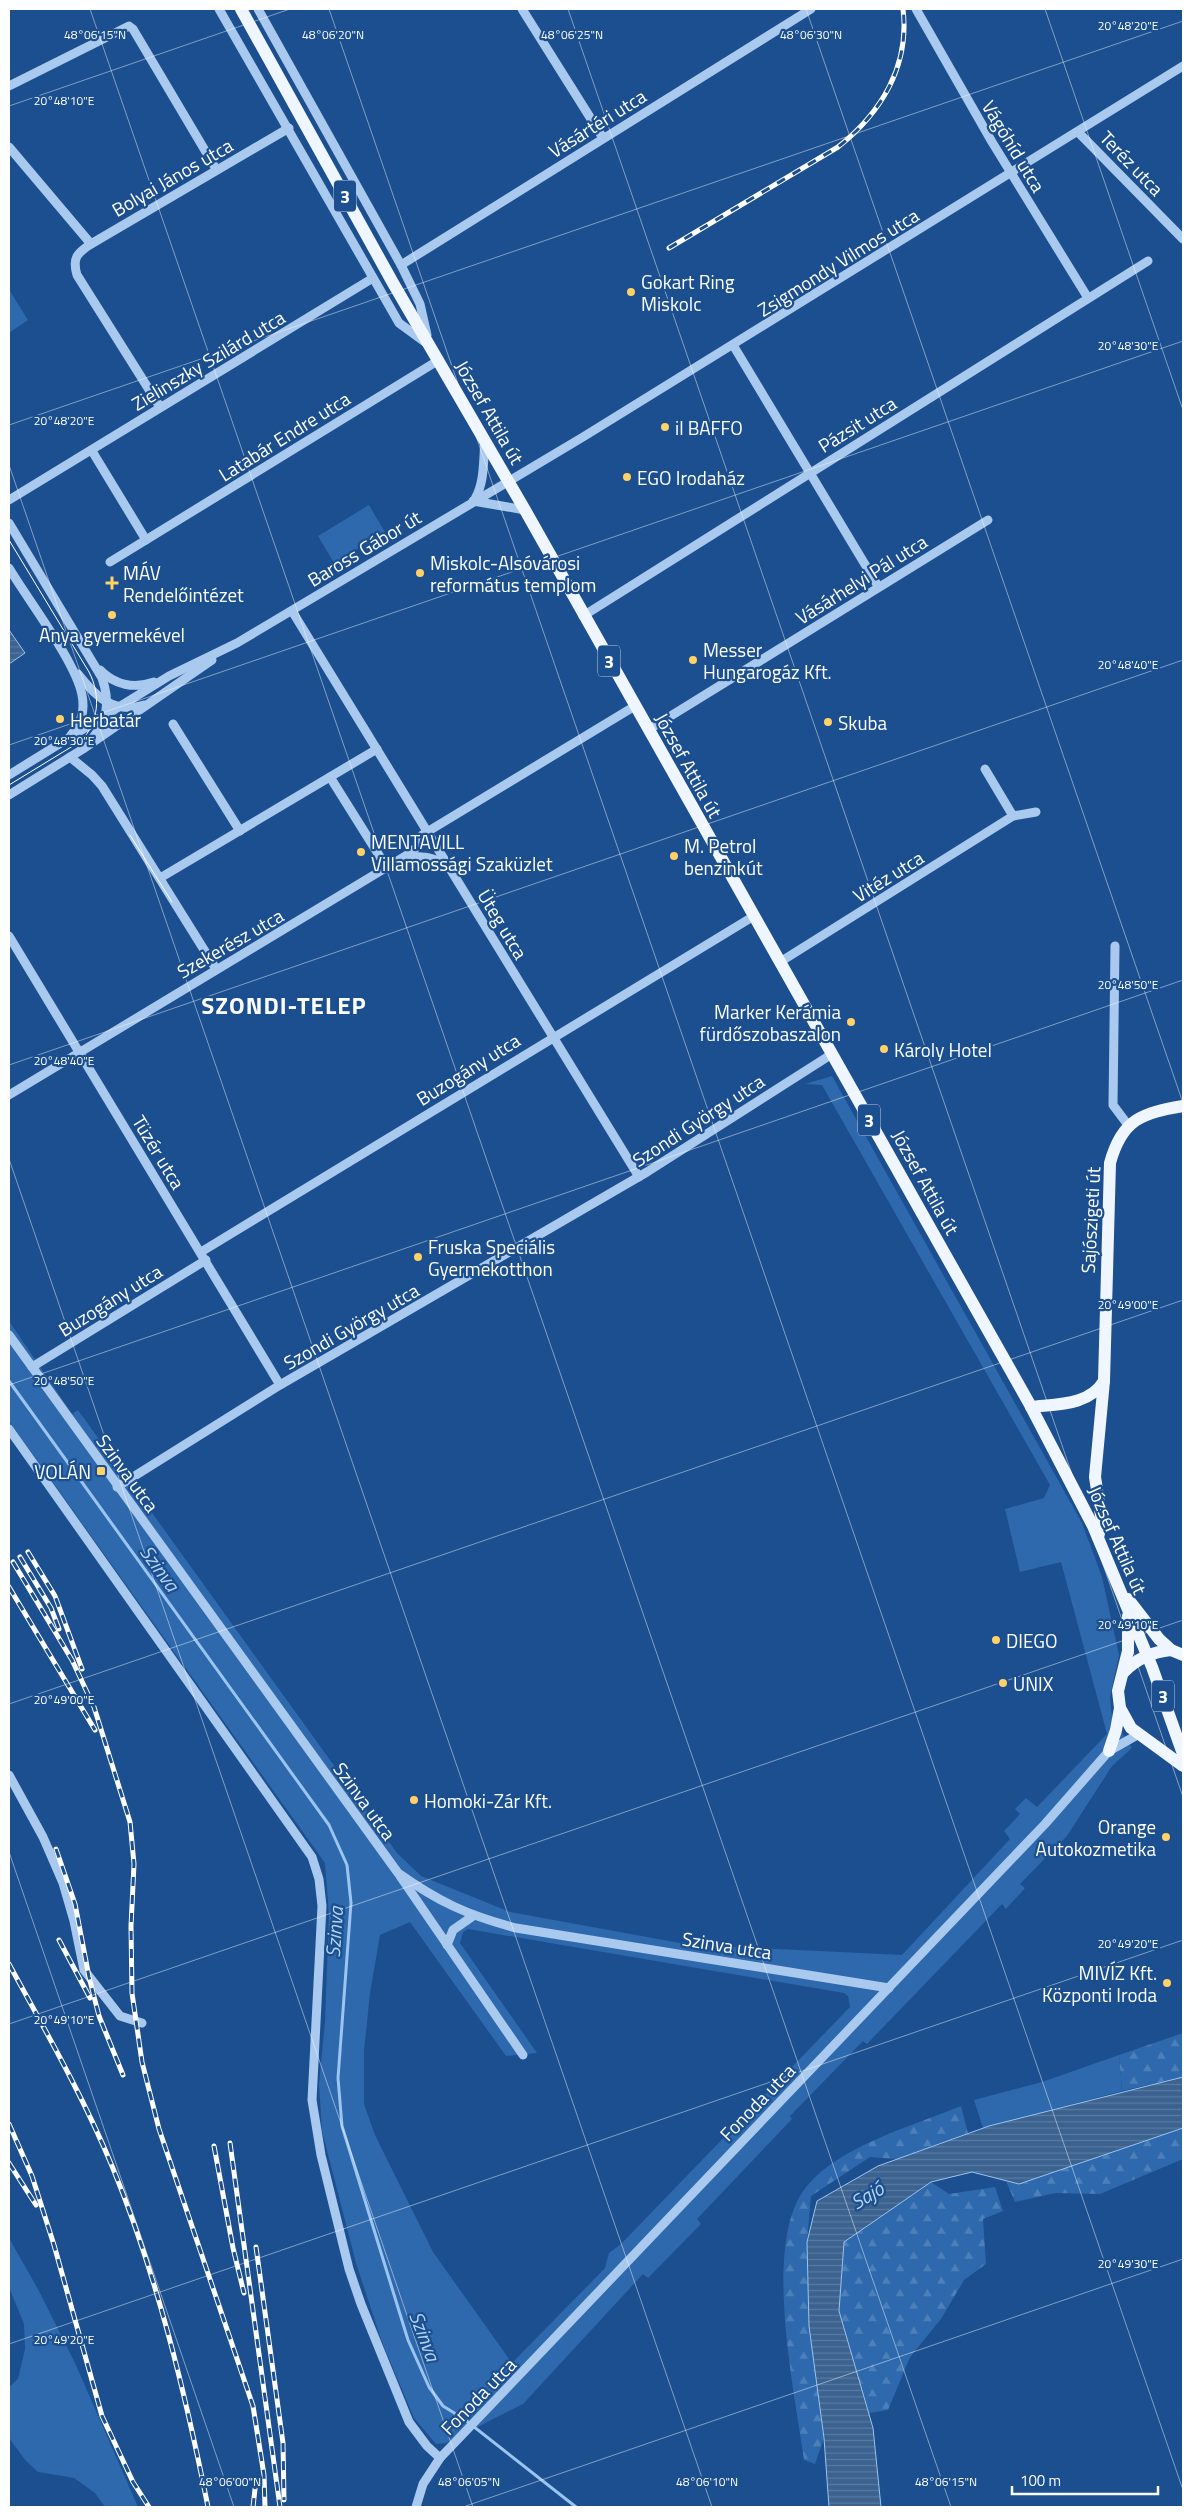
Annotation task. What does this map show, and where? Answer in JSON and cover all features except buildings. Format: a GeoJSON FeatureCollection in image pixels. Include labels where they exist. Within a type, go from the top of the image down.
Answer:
{"type":"FeatureCollection","features":[{"type":"Feature","properties":{"kind":"main road","name":"József Attila út"},"geometry":{"type":"LineString","coordinates":[[241,9],[429,345],[525,510],[583,616],[1031,1407],[1098,1536],[1180,1736],[1183,1754]]}},
{"type":"Feature","properties":{"kind":"main road","name":"Sajószigeti út"},"geometry":{"type":"LineString","coordinates":[[1098,1536],[1102,1522],[1095,1482],[1098,1428],[1104,1380],[1109,1175],[1115,1146],[1128,1125],[1149,1113],[1183,1106]]}},
{"type":"Feature","properties":{"kind":"main road"},"geometry":{"type":"LineString","coordinates":[[1031,1407],[1077,1401],[1096,1390],[1104,1380]]}},
{"type":"Feature","properties":{"kind":"main road"},"geometry":{"type":"LineString","coordinates":[[1077,1401],[1090,1410],[1098,1428]]}},
{"type":"Feature","properties":{"kind":"main road"},"geometry":{"type":"LineString","coordinates":[[1121,1589],[1159,1639],[1171,1650],[1183,1655]]}},
{"type":"Feature","properties":{"kind":"main road"},"geometry":{"type":"LineString","coordinates":[[1128,1606],[1128,1651],[1118,1691],[1120,1708],[1124,1719],[1183,1766]]}},
{"type":"Feature","properties":{"kind":"main road"},"geometry":{"type":"LineString","coordinates":[[1124,1672],[1147,1654],[1171,1650]]}},
{"type":"Feature","properties":{"kind":"main road"},"geometry":{"type":"LineString","coordinates":[[1108,1751],[1116,1730],[1120,1708]]}},
{"type":"Feature","properties":{"kind":"main road"},"geometry":{"type":"LineString","coordinates":[[1142,1735],[1158,1740],[1180,1736]]}},
{"type":"Feature","properties":{"kind":"street"},"geometry":{"type":"LineString","coordinates":[[220,9],[290,128],[399,323],[429,345]]}},
{"type":"Feature","properties":{"kind":"street"},"geometry":{"type":"LineString","coordinates":[[258,9],[401,266],[420,304],[429,345]]}},
{"type":"Feature","properties":{"kind":"street"},"geometry":{"type":"LineString","coordinates":[[522,9],[603,138]]}},
{"type":"Feature","properties":{"kind":"street","name":"Vásártéri utca"},"geometry":{"type":"LineString","coordinates":[[401,266],[811,9]]}},
{"type":"Feature","properties":{"kind":"street","name":"Vágóhíd utca"},"geometry":{"type":"LineString","coordinates":[[916,9],[1011,174],[1088,298]]}},
{"type":"Feature","properties":{"kind":"street"},"geometry":{"type":"LineString","coordinates":[[9,86],[129,26],[133,29],[216,169]]}},
{"type":"Feature","properties":{"kind":"street","name":"Zsigmondy Vilmos utca"},"geometry":{"type":"LineString","coordinates":[[507,480],[583,437],[734,345],[1183,66]]}},
{"type":"Feature","properties":{"kind":"street","name":"Bolyai János utca"},"geometry":{"type":"LineString","coordinates":[[160,407],[77,275],[74,259],[77,253],[91,244],[216,169],[290,128]]}},
{"type":"Feature","properties":{"kind":"street","name":"Teréz utca"},"geometry":{"type":"LineString","coordinates":[[1078,132],[1183,239]]}},
{"type":"Feature","properties":{"kind":"street"},"geometry":{"type":"LineString","coordinates":[[9,147],[91,244]]}},
{"type":"Feature","properties":{"kind":"street","name":"Pázsit utca"},"geometry":{"type":"LineString","coordinates":[[583,616],[1148,261]]}},
{"type":"Feature","properties":{"kind":"street","name":"Zielinszky Szilárd utca"},"geometry":{"type":"LineString","coordinates":[[9,500],[373,278]]}},
{"type":"Feature","properties":{"kind":"street"},"geometry":{"type":"LineString","coordinates":[[734,345],[878,586]]}},
{"type":"Feature","properties":{"kind":"street","name":"Latabár Endre utca"},"geometry":{"type":"LineString","coordinates":[[110,562],[438,360]]}},
{"type":"Feature","properties":{"kind":"street"},"geometry":{"type":"LineString","coordinates":[[484,441],[480,488],[473,501],[525,510]]}},
{"type":"Feature","properties":{"kind":"street"},"geometry":{"type":"LineString","coordinates":[[92,451],[146,540]]}},
{"type":"Feature","properties":{"kind":"street","name":"Baross Gábor út"},"geometry":{"type":"LineString","coordinates":[[9,775],[166,678],[237,643],[507,480]]}},
{"type":"Feature","properties":{"kind":"street","name":"Vásárhelyi Pál utca"},"geometry":{"type":"LineString","coordinates":[[648,730],[878,586],[988,520]]}},
{"type":"Feature","properties":{"kind":"street"},"geometry":{"type":"LineString","coordinates":[[9,522],[98,668],[105,687],[108,703],[105,715],[100,730],[86,747]]}},
{"type":"Feature","properties":{"kind":"street"},"geometry":{"type":"LineString","coordinates":[[9,568],[69,663],[91,691],[108,703],[120,707],[128,708],[150,704]]}},
{"type":"Feature","properties":{"kind":"street","name":"Üteg utca"},"geometry":{"type":"LineString","coordinates":[[292,611],[639,1177]]}},
{"type":"Feature","properties":{"kind":"street","name":"Baross Gábor út"},"geometry":{"type":"LineString","coordinates":[[9,795],[86,747],[237,643]]}},
{"type":"Feature","properties":{"kind":"street"},"geometry":{"type":"LineString","coordinates":[[66,740],[79,725],[83,708],[80,688],[69,663]]}},
{"type":"Feature","properties":{"kind":"street"},"geometry":{"type":"LineString","coordinates":[[98,668],[112,680],[129,685],[147,684],[166,678]]}},
{"type":"Feature","properties":{"kind":"street","name":"Szekerész utca"},"geometry":{"type":"LineString","coordinates":[[9,1095],[387,868],[414,850],[422,835],[635,706]]}},
{"type":"Feature","properties":{"kind":"street"},"geometry":{"type":"LineString","coordinates":[[173,724],[240,831]]}},
{"type":"Feature","properties":{"kind":"street"},"geometry":{"type":"LineString","coordinates":[[160,878],[377,749]]}},
{"type":"Feature","properties":{"kind":"street"},"geometry":{"type":"LineString","coordinates":[[70,757],[92,774],[102,786],[216,969]]}},
{"type":"Feature","properties":{"kind":"street"},"geometry":{"type":"LineString","coordinates":[[985,769],[1013,816]]}},
{"type":"Feature","properties":{"kind":"street"},"geometry":{"type":"LineString","coordinates":[[330,777],[387,868]]}},
{"type":"Feature","properties":{"kind":"street","name":"Vitéz utca"},"geometry":{"type":"LineString","coordinates":[[780,962],[1013,816],[1036,812]]}},
{"type":"Feature","properties":{"kind":"street","name":"Szekerész utca"},"geometry":{"type":"LineString","coordinates":[[396,862],[411,857],[425,856],[441,862],[454,875]]}},
{"type":"Feature","properties":{"kind":"street","name":"Buzogány utca"},"geometry":{"type":"LineString","coordinates":[[32,1368],[204,1256],[552,1037],[754,916]]}},
{"type":"Feature","properties":{"kind":"street","name":"Tüzér utca"},"geometry":{"type":"LineString","coordinates":[[9,938],[204,1256],[280,1385]]}},
{"type":"Feature","properties":{"kind":"street"},"geometry":{"type":"LineString","coordinates":[[1115,946],[1113,1105],[1128,1125]]}},
{"type":"Feature","properties":{"kind":"street","name":"Szondi György utca"},"geometry":{"type":"LineString","coordinates":[[117,1487],[280,1385],[639,1177],[832,1054]]}},
{"type":"Feature","properties":{"kind":"street","name":"Szinva utca"},"geometry":{"type":"LineString","coordinates":[[9,1335],[117,1487],[398,1873],[439,1900],[473,1916],[516,1928],[889,1988]]}},
{"type":"Feature","properties":{"kind":"street"},"geometry":{"type":"LineString","coordinates":[[9,1429],[307,1848],[316,1867],[322,1906],[312,2100],[320,2155],[349,2269],[361,2304],[409,2422],[427,2446],[440,2458]]}},
{"type":"Feature","properties":{"kind":"street","name":"Fonoda utca"},"geometry":{"type":"LineString","coordinates":[[416,2507],[424,2484],[440,2458],[484,2414],[1067,1800],[1108,1751],[1142,1735]]}},
{"type":"Feature","properties":{"kind":"street"},"geometry":{"type":"LineString","coordinates":[[9,1775],[43,1837],[63,1883],[74,1921],[84,1970],[120,2016],[142,2023]]}},
{"type":"Feature","properties":{"kind":"street"},"geometry":{"type":"LineString","coordinates":[[398,1873],[523,2055]]}},
{"type":"Feature","properties":{"kind":"street"},"geometry":{"type":"LineString","coordinates":[[447,1945],[453,1930],[473,1916]]}},
{"type":"Feature","properties":{"kind":"green space"},"geometry":{"type":"Polygon","coordinates":[[[9,292],[28,320],[9,333],[9,292]]]}},
{"type":"Feature","properties":{"kind":"green space"},"geometry":{"type":"Polygon","coordinates":[[[369,505],[385,532],[334,563],[318,536],[369,505]]]}},
{"type":"Feature","properties":{"kind":"green space"},"geometry":{"type":"Polygon","coordinates":[[[832,1076],[1082,1523],[1102,1577],[1119,1655],[1110,1697],[1112,1718],[1132,1748],[1112,1766],[1067,1836],[1020,1884],[1025,1888],[1006,1909],[1002,1904],[867,2044],[863,2041],[790,2116],[792,2119],[697,2219],[701,2224],[648,2278],[643,2274],[523,2404],[446,2443],[436,2444],[414,2418],[382,2342],[356,2263],[322,2131],[319,2084],[325,2022],[329,1915],[325,1863],[9,1421],[9,1321],[72,1414],[78,1410],[397,1853],[421,1876],[510,1912],[691,1945],[902,1955],[1010,1839],[1004,1831],[1020,1814],[1015,1809],[1026,1798],[1037,1807],[1107,1734],[1061,1562],[1020,1572],[1005,1509],[1044,1498],[1050,1485],[822,1085],[805,1084],[832,1076]],[[410,1922],[380,1935],[370,1993],[364,2051],[364,2104],[375,2135],[433,2252],[512,2363],[605,2268],[609,2253],[621,2244],[850,2007],[848,1996],[844,1993],[468,1929],[463,1932],[460,1943],[537,2053],[506,2056],[410,1922]]]}},
{"type":"Feature","properties":{"kind":"green space"},"geometry":{"type":"Polygon","coordinates":[[[1183,2033],[1183,2077],[1122,2091],[1119,2055],[1183,2033]]]}},
{"type":"Feature","properties":{"kind":"green space"},"geometry":{"type":"Polygon","coordinates":[[[1119,2055],[1122,2091],[983,2128],[974,2100],[1042,2082],[1119,2055]]]}},
{"type":"Feature","properties":{"kind":"green space"},"geometry":{"type":"Polygon","coordinates":[[[961,2106],[968,2133],[897,2159],[870,2157],[811,2196],[807,2242],[809,2326],[824,2438],[815,2464],[804,2460],[789,2358],[783,2279],[786,2242],[793,2211],[807,2186],[821,2172],[839,2159],[879,2138],[961,2106]]]}},
{"type":"Feature","properties":{"kind":"green space"},"geometry":{"type":"Polygon","coordinates":[[[1183,2128],[1183,2159],[1100,2194],[1056,2193],[1015,2202],[1006,2181],[1019,2184],[1183,2128]]]}},
{"type":"Feature","properties":{"kind":"green space"},"geometry":{"type":"Polygon","coordinates":[[[931,2182],[949,2194],[995,2187],[1003,2211],[983,2219],[986,2264],[964,2280],[941,2319],[910,2357],[888,2410],[869,2413],[839,2311],[844,2242],[931,2182]]]}},
{"type":"Feature","properties":{"kind":"green space"},"geometry":{"type":"Polygon","coordinates":[[[9,2238],[39,2291],[75,2363],[138,2507],[105,2507],[95,2493],[74,2478],[38,2472],[26,2461],[9,2438],[9,2387],[18,2379],[25,2349],[24,2324],[9,2287],[9,2238]]]}},
{"type":"Feature","properties":{"kind":"water"},"geometry":{"type":"Polygon","coordinates":[[[9,630],[25,653],[9,664],[9,630]]]}},
{"type":"Feature","properties":{"kind":"water","name":"Sajó"},"geometry":{"type":"Polygon","coordinates":[[[1183,2077],[1183,2128],[1019,2184],[972,2172],[931,2182],[844,2242],[839,2311],[873,2428],[881,2507],[829,2507],[824,2438],[809,2326],[807,2242],[817,2201],[878,2166],[989,2126],[1183,2077]]]}},
{"type":"Feature","properties":{"kind":"waterway","name":"Szinva"},"geometry":{"type":"LineString","coordinates":[[9,1381],[329,1825],[347,1865],[351,1903],[338,2078],[342,2126],[408,2340],[429,2387],[443,2406],[464,2419],[576,2507]]}},
{"type":"Feature","properties":{"kind":"tram line"},"geometry":{"type":"LineString","coordinates":[[9,540],[89,672],[93,681],[96,699],[95,717],[87,734],[81,741],[9,785]]}},
{"type":"Feature","properties":{"kind":"tram line"},"geometry":{"type":"LineString","coordinates":[[130,835],[172,902]]}},
{"type":"Feature","properties":{"kind":"railway"},"geometry":{"type":"LineString","coordinates":[[669,248],[838,147],[853,134],[879,103],[897,69],[902,50],[904,30],[903,9]]}},
{"type":"Feature","properties":{"kind":"railway"},"geometry":{"type":"LineString","coordinates":[[28,1552],[55,1596],[82,1669]]}},
{"type":"Feature","properties":{"kind":"railway"},"geometry":{"type":"LineString","coordinates":[[20,1557],[51,1608],[59,1629]]}},
{"type":"Feature","properties":{"kind":"railway"},"geometry":{"type":"LineString","coordinates":[[13,1562],[72,1660],[94,1707],[130,1822],[134,1864],[131,1926],[132,1993],[142,2062],[159,2129],[253,2406],[264,2475],[265,2507]]}},
{"type":"Feature","properties":{"kind":"railway"},"geometry":{"type":"LineString","coordinates":[[9,1587],[95,1730]]}},
{"type":"Feature","properties":{"kind":"railway"},"geometry":{"type":"LineString","coordinates":[[56,1849],[75,1904],[89,1977],[99,2016],[123,2075]]}},
{"type":"Feature","properties":{"kind":"railway"},"geometry":{"type":"LineString","coordinates":[[59,1940],[90,1998]]}},
{"type":"Feature","properties":{"kind":"railway"},"geometry":{"type":"LineString","coordinates":[[9,1964],[89,2114],[128,2207],[143,2249],[168,2334],[190,2421],[208,2507]]}},
{"type":"Feature","properties":{"kind":"railway"},"geometry":{"type":"LineString","coordinates":[[9,2124],[32,2176],[54,2245],[102,2416],[133,2482],[149,2507]]}},
{"type":"Feature","properties":{"kind":"railway"},"geometry":{"type":"LineString","coordinates":[[230,2143],[280,2507]]}},
{"type":"Feature","properties":{"kind":"railway"},"geometry":{"type":"LineString","coordinates":[[214,2146],[233,2248],[244,2293]]}},
{"type":"Feature","properties":{"kind":"railway"},"geometry":{"type":"LineString","coordinates":[[9,2163],[36,2205]]}},
{"type":"Feature","properties":{"kind":"railway"},"geometry":{"type":"LineString","coordinates":[[256,2247],[283,2443],[284,2500]]}},
{"type":"Feature","properties":{"kind":"railway"},"geometry":{"type":"LineString","coordinates":[[253,2507],[256,2480]]}},
{"type":"Feature","properties":{"kind":"place","name":"Gokart Ring Miskolc"},"geometry":{"type":"Point","coordinates":[631,292]}},
{"type":"Feature","properties":{"kind":"place","name":"il BAFFO"},"geometry":{"type":"Point","coordinates":[665,427]}},
{"type":"Feature","properties":{"kind":"place","name":"EGO Irodaház"},"geometry":{"type":"Point","coordinates":[627,477]}},
{"type":"Feature","properties":{"kind":"place","name":"Miskolc-Alsóvárosi református templom"},"geometry":{"type":"Point","coordinates":[420,573]}},
{"type":"Feature","properties":{"kind":"place","name":"MÁV Rendelőintézet"},"geometry":{"type":"Point","coordinates":[112,583]}},
{"type":"Feature","properties":{"kind":"place","name":"Anya gyermekével"},"geometry":{"type":"Point","coordinates":[112,615]}},
{"type":"Feature","properties":{"kind":"place","name":"Messer Hungarogáz Kft."},"geometry":{"type":"Point","coordinates":[693,660]}},
{"type":"Feature","properties":{"kind":"place","name":"Herbatár"},"geometry":{"type":"Point","coordinates":[60,719]}},
{"type":"Feature","properties":{"kind":"place","name":"Skuba"},"geometry":{"type":"Point","coordinates":[828,722]}},
{"type":"Feature","properties":{"kind":"place","name":"MENTAVILL Villamossági Szaküzlet"},"geometry":{"type":"Point","coordinates":[361,852]}},
{"type":"Feature","properties":{"kind":"place","name":"M. Petrol benzinkút"},"geometry":{"type":"Point","coordinates":[674,856]}},
{"type":"Feature","properties":{"kind":"place","name":"Marker Kerámia fürdőszobaszalon"},"geometry":{"type":"Point","coordinates":[851,1022]}},
{"type":"Feature","properties":{"kind":"place","name":"Károly Hotel"},"geometry":{"type":"Point","coordinates":[884,1049]}},
{"type":"Feature","properties":{"kind":"place","name":"Fruska Speciális Gyermekotthon"},"geometry":{"type":"Point","coordinates":[418,1257]}},
{"type":"Feature","properties":{"kind":"place","name":"VOLÁN"},"geometry":{"type":"Point","coordinates":[101,1471]}},
{"type":"Feature","properties":{"kind":"place","name":"DIEGO"},"geometry":{"type":"Point","coordinates":[996,1640]}},
{"type":"Feature","properties":{"kind":"place","name":"UNIX"},"geometry":{"type":"Point","coordinates":[1003,1683]}},
{"type":"Feature","properties":{"kind":"place","name":"Homoki-Zár Kft."},"geometry":{"type":"Point","coordinates":[414,1800]}},
{"type":"Feature","properties":{"kind":"place","name":"Orange Autokozmetika"},"geometry":{"type":"Point","coordinates":[1166,1837]}},
{"type":"Feature","properties":{"kind":"place","name":"MIVÍZ Kft. Központi Iroda"},"geometry":{"type":"Point","coordinates":[1167,1983]}},
{"type":"Feature","properties":{"kind":"district","name":"SZONDI-TELEP"},"geometry":{"type":"Point","coordinates":[284,1005]}}]}
